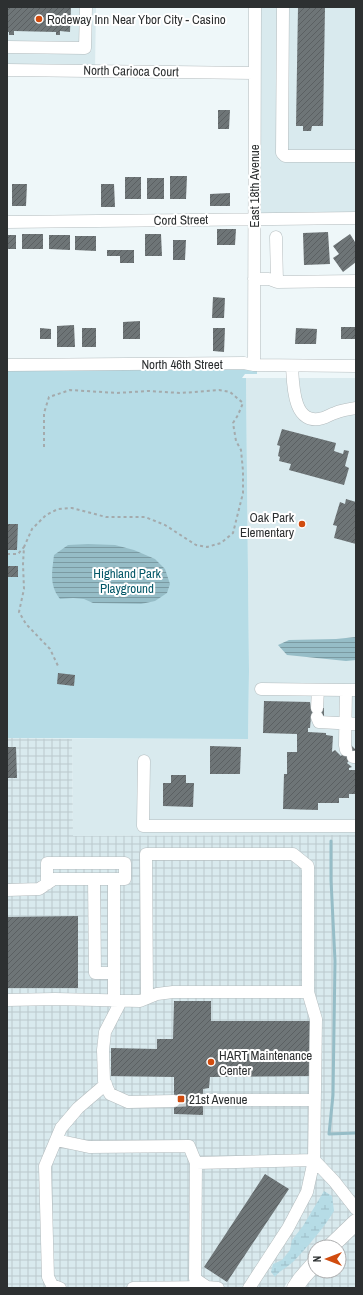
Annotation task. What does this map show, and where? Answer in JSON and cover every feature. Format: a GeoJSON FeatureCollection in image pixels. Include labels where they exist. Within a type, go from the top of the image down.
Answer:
{"type":"FeatureCollection","features":[{"type":"Feature","properties":{"kind":"main road"},"geometry":{"type":"LineString","coordinates":[[338,1239],[356,1222]]}},
{"type":"Feature","properties":{"kind":"main road"},"geometry":{"type":"LineString","coordinates":[[295,1288],[307,1272]]}},
{"type":"Feature","properties":{"kind":"street"},"geometry":{"type":"LineString","coordinates":[[7,47],[85,48],[86,7]]}},
{"type":"Feature","properties":{"kind":"street","name":"East 18th Avenue"},"geometry":{"type":"LineString","coordinates":[[254,365],[255,7]]}},
{"type":"Feature","properties":{"kind":"street"},"geometry":{"type":"LineString","coordinates":[[283,7],[282,153],[285,156],[356,156]]}},
{"type":"Feature","properties":{"kind":"street","name":"North Carioca Court"},"geometry":{"type":"LineString","coordinates":[[7,70],[254,73]]}},
{"type":"Feature","properties":{"kind":"street","name":"Cord Street"},"geometry":{"type":"LineString","coordinates":[[7,222],[356,218]]}},
{"type":"Feature","properties":{"kind":"street"},"geometry":{"type":"LineString","coordinates":[[276,237],[277,282]]}},
{"type":"Feature","properties":{"kind":"street"},"geometry":{"type":"LineString","coordinates":[[254,279],[269,279],[277,282],[356,281]]}},
{"type":"Feature","properties":{"kind":"street","name":"North 46th Street"},"geometry":{"type":"LineString","coordinates":[[7,365],[244,363],[254,365],[356,366]]}},
{"type":"Feature","properties":{"kind":"street"},"geometry":{"type":"LineString","coordinates":[[292,366],[294,393],[296,403],[301,412],[312,419],[319,419],[343,410],[356,408]]}},
{"type":"Feature","properties":{"kind":"street"},"geometry":{"type":"LineString","coordinates":[[261,689],[351,690],[350,737],[352,755]]}},
{"type":"Feature","properties":{"kind":"street"},"geometry":{"type":"LineString","coordinates":[[318,690],[317,712],[319,722],[351,724]]}},
{"type":"Feature","properties":{"kind":"street"},"geometry":{"type":"LineString","coordinates":[[144,761],[143,826],[356,826]]}},
{"type":"Feature","properties":{"kind":"street"},"geometry":{"type":"LineString","coordinates":[[147,998],[146,854],[293,854],[308,866],[308,992],[316,1019],[314,1160],[307,1192],[288,1228],[249,1288]]}},
{"type":"Feature","properties":{"kind":"street"},"geometry":{"type":"LineString","coordinates":[[7,890],[39,890],[54,879],[125,879],[125,863],[47,863],[47,884]]}},
{"type":"Feature","properties":{"kind":"street"},"geometry":{"type":"LineString","coordinates":[[94,879],[95,973],[114,973]]}},
{"type":"Feature","properties":{"kind":"street"},"geometry":{"type":"LineString","coordinates":[[114,879],[114,973],[118,1001],[105,1032],[103,1050],[104,1080],[110,1094],[128,1102],[174,1101]]}},
{"type":"Feature","properties":{"kind":"street"},"geometry":{"type":"LineString","coordinates":[[7,1000],[55,999],[140,1001],[157,994],[173,992],[308,992]]}},
{"type":"Feature","properties":{"kind":"street"},"geometry":{"type":"LineString","coordinates":[[60,1288],[52,1285],[48,1277],[45,1166],[61,1128],[78,1108],[106,1084]]}},
{"type":"Feature","properties":{"kind":"street"},"geometry":{"type":"LineString","coordinates":[[203,1100],[315,1100]]}},
{"type":"Feature","properties":{"kind":"street"},"geometry":{"type":"LineString","coordinates":[[56,1140],[89,1147],[188,1146],[196,1163],[195,1279],[213,1288]]}},
{"type":"Feature","properties":{"kind":"street"},"geometry":{"type":"LineString","coordinates":[[196,1163],[314,1160],[334,1181],[356,1209]]}},
{"type":"Feature","properties":{"kind":"street"},"geometry":{"type":"LineString","coordinates":[[133,1288],[213,1288]]}},
{"type":"Feature","properties":{"kind":"path"},"geometry":{"type":"LineString","coordinates":[[7,554],[18,554],[24,547],[32,529],[46,515],[58,509],[72,508],[106,517],[145,517],[165,525],[196,545],[207,547],[221,543],[233,533],[243,493],[243,471],[241,450],[236,441],[233,423],[243,403],[230,392],[219,390],[181,393],[148,391],[117,393],[70,390],[49,397],[44,413],[44,446]]}},
{"type":"Feature","properties":{"kind":"path"},"geometry":{"type":"LineString","coordinates":[[24,547],[24,589],[19,612],[26,624],[50,649],[59,668]]}},
{"type":"Feature","properties":{"kind":"shaded area"},"geometry":{"type":"Polygon","coordinates":[[[7,7],[96,7],[95,70],[7,70],[7,7]]]}},
{"type":"Feature","properties":{"kind":"shaded area"},"geometry":{"type":"Polygon","coordinates":[[[256,7],[356,7],[356,217],[255,218],[256,7]]]}},
{"type":"Feature","properties":{"kind":"shaded area"},"geometry":{"type":"Polygon","coordinates":[[[246,378],[356,378],[356,835],[73,836],[72,739],[248,739],[249,671],[246,378]]]}},
{"type":"Feature","properties":{"kind":"shaded area"},"geometry":{"type":"Polygon","coordinates":[[[68,545],[115,545],[134,550],[155,559],[165,569],[170,584],[167,593],[155,601],[141,604],[93,603],[84,599],[60,599],[54,589],[52,578],[54,555],[68,545]]]}},
{"type":"Feature","properties":{"kind":"shaded area"},"geometry":{"type":"Polygon","coordinates":[[[356,637],[356,660],[346,661],[287,655],[278,645],[289,640],[356,637]]]}},
{"type":"Feature","properties":{"kind":"shaded area"},"geometry":{"type":"Polygon","coordinates":[[[7,738],[72,739],[73,836],[356,835],[356,1211],[329,1239],[307,1239],[307,1262],[284,1288],[7,1288],[7,738]]]}},
{"type":"Feature","properties":{"kind":"shaded area"},"geometry":{"type":"Polygon","coordinates":[[[356,1231],[356,1288],[304,1288],[310,1279],[347,1279],[347,1241],[356,1231]]]}},
{"type":"Feature","properties":{"kind":"green space","name":"Highland Park Playground"},"geometry":{"type":"Polygon","coordinates":[[[244,368],[249,370],[257,370],[257,374],[245,374],[242,378],[246,378],[249,671],[248,739],[7,738],[7,370],[244,368]]]}},
{"type":"Feature","properties":{"kind":"green space"},"geometry":{"type":"Polygon","coordinates":[[[324,1191],[332,1196],[334,1211],[320,1231],[313,1239],[307,1239],[307,1247],[305,1249],[294,1261],[279,1272],[275,1277],[271,1272],[273,1264],[282,1260],[290,1250],[292,1240],[303,1226],[324,1191]]]}},
{"type":"Feature","properties":{"kind":"building","name":"Rodeway Inn Near Ybor City - Casino"},"geometry":{"type":"Polygon","coordinates":[[[7,7],[71,7],[70,32],[60,31],[60,35],[56,35],[56,32],[14,31],[14,35],[9,35],[9,32],[7,32],[7,7]]]}},
{"type":"Feature","properties":{"kind":"building"},"geometry":{"type":"Polygon","coordinates":[[[298,7],[325,7],[323,126],[312,126],[311,131],[303,131],[303,126],[296,126],[298,7]]]}},
{"type":"Feature","properties":{"kind":"building"},"geometry":{"type":"Polygon","coordinates":[[[218,110],[230,110],[229,129],[218,129],[218,110]]]}},
{"type":"Feature","properties":{"kind":"building"},"geometry":{"type":"Polygon","coordinates":[[[170,176],[187,176],[186,199],[170,199],[170,176]]]}},
{"type":"Feature","properties":{"kind":"building"},"geometry":{"type":"Polygon","coordinates":[[[125,177],[141,177],[141,199],[125,199],[125,177]]]}},
{"type":"Feature","properties":{"kind":"building"},"geometry":{"type":"Polygon","coordinates":[[[147,178],[164,178],[164,199],[147,199],[147,178]]]}},
{"type":"Feature","properties":{"kind":"building"},"geometry":{"type":"Polygon","coordinates":[[[12,184],[27,184],[26,206],[12,206],[12,184]]]}},
{"type":"Feature","properties":{"kind":"building"},"geometry":{"type":"Polygon","coordinates":[[[101,184],[114,184],[115,207],[101,207],[101,184]]]}},
{"type":"Feature","properties":{"kind":"building"},"geometry":{"type":"Polygon","coordinates":[[[230,193],[230,206],[210,206],[210,194],[230,193]]]}},
{"type":"Feature","properties":{"kind":"building"},"geometry":{"type":"Polygon","coordinates":[[[217,229],[236,229],[235,245],[217,245],[217,229]]]}},
{"type":"Feature","properties":{"kind":"building"},"geometry":{"type":"Polygon","coordinates":[[[328,232],[330,264],[304,265],[303,233],[328,232]]]}},
{"type":"Feature","properties":{"kind":"building"},"geometry":{"type":"Polygon","coordinates":[[[22,234],[43,234],[43,249],[22,249],[22,234]]]}},
{"type":"Feature","properties":{"kind":"building"},"geometry":{"type":"Polygon","coordinates":[[[145,234],[161,234],[162,256],[145,256],[145,234]]]}},
{"type":"Feature","properties":{"kind":"building"},"geometry":{"type":"Polygon","coordinates":[[[350,234],[355,242],[356,241],[356,262],[343,272],[333,258],[339,254],[333,246],[350,234]]]}},
{"type":"Feature","properties":{"kind":"building"},"geometry":{"type":"Polygon","coordinates":[[[7,235],[16,235],[16,249],[7,249],[7,235]]]}},
{"type":"Feature","properties":{"kind":"building"},"geometry":{"type":"Polygon","coordinates":[[[49,235],[70,235],[70,250],[49,249],[49,235]]]}},
{"type":"Feature","properties":{"kind":"building"},"geometry":{"type":"Polygon","coordinates":[[[75,236],[96,236],[96,251],[75,250],[75,236]]]}},
{"type":"Feature","properties":{"kind":"building"},"geometry":{"type":"Polygon","coordinates":[[[173,240],[186,240],[185,260],[173,260],[173,240]]]}},
{"type":"Feature","properties":{"kind":"building"},"geometry":{"type":"Polygon","coordinates":[[[107,250],[134,250],[134,263],[120,263],[120,256],[107,256],[107,250]]]}},
{"type":"Feature","properties":{"kind":"building"},"geometry":{"type":"Polygon","coordinates":[[[213,297],[225,298],[224,318],[212,318],[213,297]]]}},
{"type":"Feature","properties":{"kind":"building"},"geometry":{"type":"Polygon","coordinates":[[[140,321],[140,339],[123,339],[123,322],[140,321]]]}},
{"type":"Feature","properties":{"kind":"building"},"geometry":{"type":"Polygon","coordinates":[[[74,325],[75,347],[57,347],[57,326],[74,325]]]}},
{"type":"Feature","properties":{"kind":"building"},"geometry":{"type":"Polygon","coordinates":[[[341,327],[356,327],[356,339],[341,339],[341,327]]]}},
{"type":"Feature","properties":{"kind":"building"},"geometry":{"type":"Polygon","coordinates":[[[40,328],[51,329],[51,339],[40,339],[40,328]]]}},
{"type":"Feature","properties":{"kind":"building"},"geometry":{"type":"Polygon","coordinates":[[[82,328],[96,328],[96,347],[82,347],[82,328]]]}},
{"type":"Feature","properties":{"kind":"building"},"geometry":{"type":"Polygon","coordinates":[[[213,328],[225,328],[224,352],[213,351],[213,328]]]}},
{"type":"Feature","properties":{"kind":"building"},"geometry":{"type":"Polygon","coordinates":[[[296,328],[317,329],[316,344],[295,344],[296,328]]]}},
{"type":"Feature","properties":{"kind":"building"},"geometry":{"type":"Polygon","coordinates":[[[282,429],[336,443],[334,451],[343,454],[344,450],[349,451],[345,466],[349,468],[344,485],[289,470],[291,464],[279,461],[280,457],[278,456],[280,446],[277,445],[282,429]]]}},
{"type":"Feature","properties":{"kind":"building"},"geometry":{"type":"Polygon","coordinates":[[[346,499],[356,502],[356,544],[334,538],[337,526],[333,525],[340,502],[345,504],[346,499]]]}},
{"type":"Feature","properties":{"kind":"building"},"geometry":{"type":"Polygon","coordinates":[[[7,524],[18,524],[17,550],[7,550],[7,524]]]}},
{"type":"Feature","properties":{"kind":"building"},"geometry":{"type":"Polygon","coordinates":[[[7,566],[18,566],[18,577],[7,577],[7,566]]]}},
{"type":"Feature","properties":{"kind":"building"},"geometry":{"type":"Polygon","coordinates":[[[58,673],[75,675],[74,686],[57,684],[58,673]]]}},
{"type":"Feature","properties":{"kind":"building"},"geometry":{"type":"Polygon","coordinates":[[[264,701],[310,702],[311,708],[324,708],[324,717],[311,717],[308,732],[326,733],[326,735],[333,736],[332,752],[335,750],[341,756],[351,745],[356,750],[356,753],[347,763],[352,767],[349,768],[349,770],[356,770],[356,794],[349,794],[349,798],[339,798],[339,803],[318,803],[318,810],[283,809],[284,774],[287,774],[287,752],[297,752],[297,734],[263,733],[264,701]]]}},
{"type":"Feature","properties":{"kind":"building"},"geometry":{"type":"Polygon","coordinates":[[[210,746],[241,747],[240,774],[210,774],[210,746]]]}},
{"type":"Feature","properties":{"kind":"building"},"geometry":{"type":"Polygon","coordinates":[[[7,747],[16,747],[17,778],[7,778],[7,747]]]}},
{"type":"Feature","properties":{"kind":"building"},"geometry":{"type":"Polygon","coordinates":[[[171,775],[186,775],[186,783],[194,783],[193,807],[163,806],[163,783],[171,783],[171,775]]]}},
{"type":"Feature","properties":{"kind":"building"},"geometry":{"type":"Polygon","coordinates":[[[78,916],[78,988],[7,988],[7,917],[78,916]]]}},
{"type":"Feature","properties":{"kind":"building","name":"HART Maintenance Center"},"geometry":{"type":"Polygon","coordinates":[[[174,1001],[211,1001],[211,1021],[311,1021],[310,1076],[210,1077],[209,1088],[203,1089],[203,1115],[174,1114],[174,1077],[111,1076],[111,1048],[157,1049],[157,1039],[173,1039],[174,1001]]]}},
{"type":"Feature","properties":{"kind":"building"},"geometry":{"type":"Polygon","coordinates":[[[265,1174],[289,1189],[227,1282],[204,1267],[265,1174]]]}},
{"type":"Feature","properties":{"kind":"waterway"},"geometry":{"type":"LineString","coordinates":[[331,841],[331,880],[335,961],[333,1095],[329,1134],[356,1133]]}},
{"type":"Feature","properties":{"kind":"tunnel"},"geometry":{"type":"LineString","coordinates":[[174,1101],[203,1100]]}},
{"type":"Feature","properties":{"kind":"place","name":"Rodeway Inn Near Ybor City - Casino"},"geometry":{"type":"Point","coordinates":[39,19]}},
{"type":"Feature","properties":{"kind":"place","name":"Oak Park Elementary"},"geometry":{"type":"Point","coordinates":[302,524]}},
{"type":"Feature","properties":{"kind":"place","name":"HART Maintenance Center"},"geometry":{"type":"Point","coordinates":[211,1062]}},
{"type":"Feature","properties":{"kind":"place","name":"21st Avenue"},"geometry":{"type":"Point","coordinates":[181,1099]}}]}
